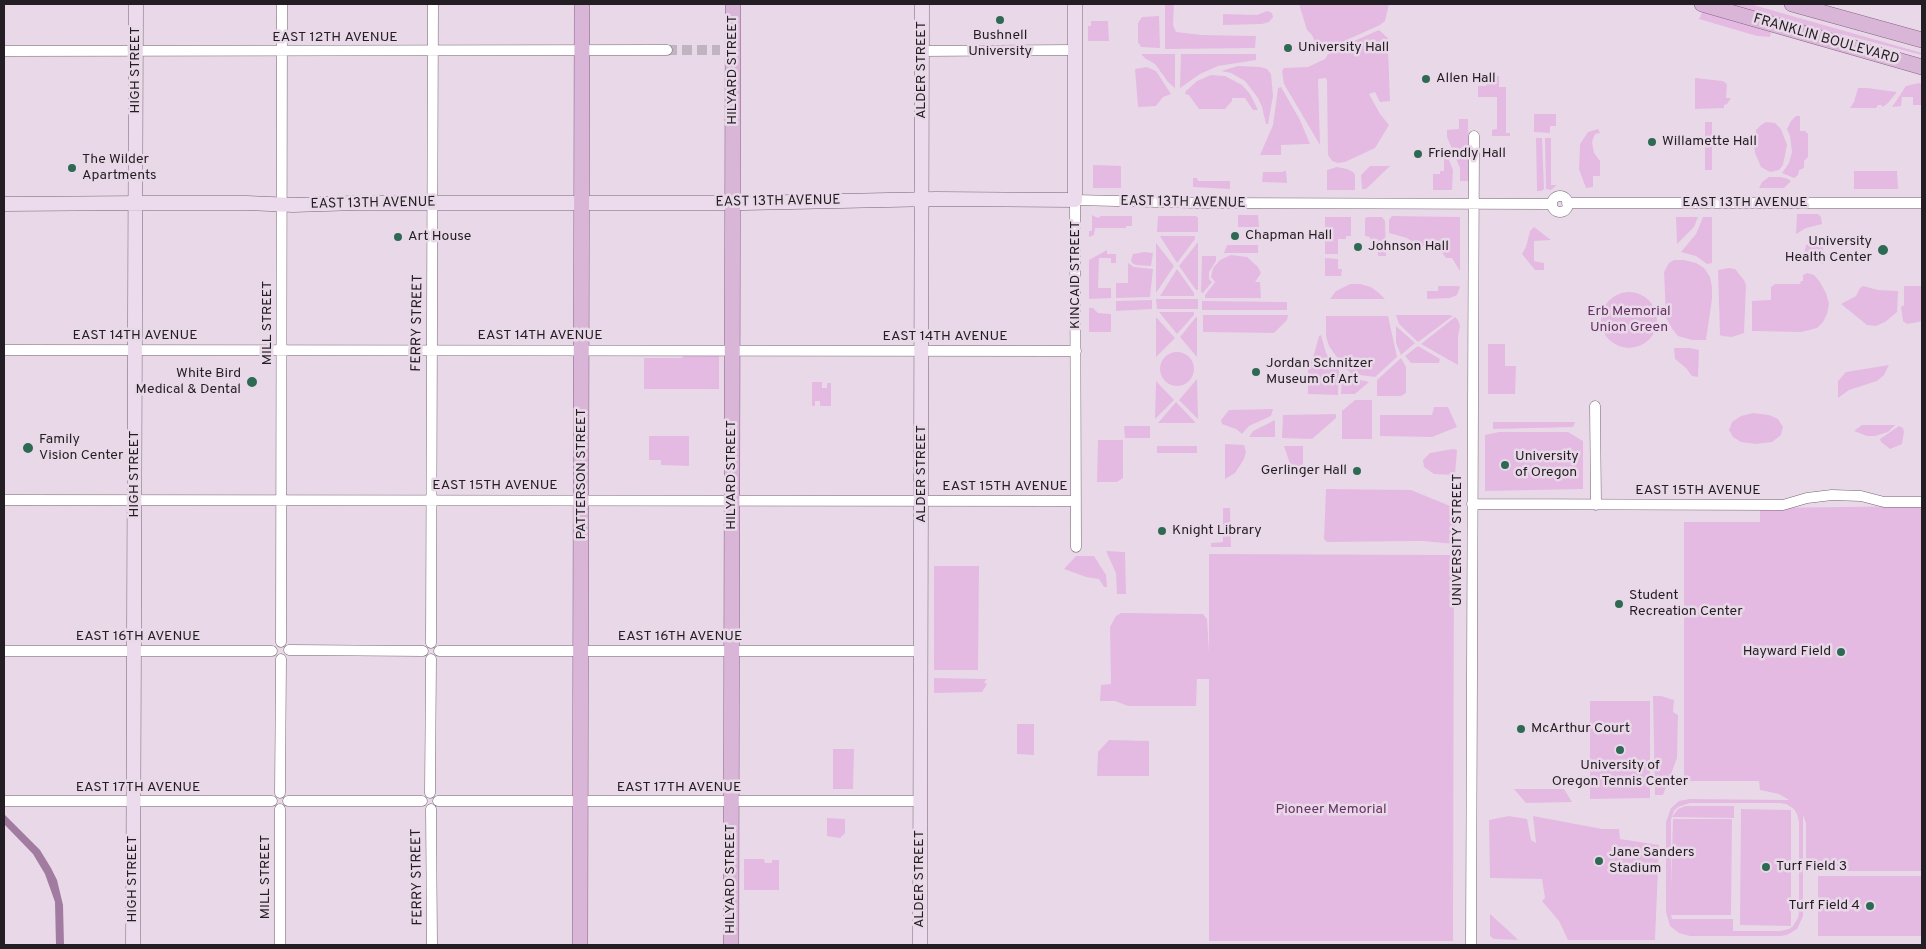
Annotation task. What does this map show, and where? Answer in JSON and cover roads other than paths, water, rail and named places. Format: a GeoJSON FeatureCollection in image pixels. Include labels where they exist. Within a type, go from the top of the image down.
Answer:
{"type":"FeatureCollection","features":[{"type":"Feature","properties":{"kind":"main road","name":"PATTERSON STREET"},"geometry":{"type":"LineString","coordinates":[[580,945],[582,4]]}},
{"type":"Feature","properties":{"kind":"main road","name":"HILYARD STREET"},"geometry":{"type":"LineString","coordinates":[[731,945],[733,203],[727,51],[733,4]]}},
{"type":"Feature","properties":{"kind":"main road","name":"FRANKLIN BOULEVARD"},"geometry":{"type":"LineString","coordinates":[[1702,4],[1922,67]]}},
{"type":"Feature","properties":{"kind":"main road","name":"FRANKLIN BOULEVARD"},"geometry":{"type":"LineString","coordinates":[[1792,4],[1922,40]]}},
{"type":"Feature","properties":{"kind":"street","name":"HIGH STREET"},"geometry":{"type":"LineString","coordinates":[[133,945],[136,4]]}},
{"type":"Feature","properties":{"kind":"street","name":"MILL STREET"},"geometry":{"type":"LineString","coordinates":[[281,642],[282,4]]}},
{"type":"Feature","properties":{"kind":"street","name":"FERRY STREET"},"geometry":{"type":"LineString","coordinates":[[431,643],[433,4]]}},
{"type":"Feature","properties":{"kind":"street","name":"ALDER STREET"},"geometry":{"type":"LineString","coordinates":[[920,945],[922,4]]}},
{"type":"Feature","properties":{"kind":"street","name":"KINCAID STREET"},"geometry":{"type":"LineString","coordinates":[[1075,4],[1076,547]]}},
{"type":"Feature","properties":{"kind":"street","name":"EAST 12TH AVENUE"},"geometry":{"type":"LineString","coordinates":[[4,51],[667,50]]}},
{"type":"Feature","properties":{"kind":"street"},"geometry":{"type":"LineString","coordinates":[[922,51],[1075,50]]}},
{"type":"Feature","properties":{"kind":"street","name":"UNIVERSITY STREET"},"geometry":{"type":"LineString","coordinates":[[1471,945],[1474,136]]}},
{"type":"Feature","properties":{"kind":"street","name":"EAST 13TH AVENUE"},"geometry":{"type":"LineString","coordinates":[[4,204],[247,203],[282,205],[1075,200],[1200,203],[1552,204],[1554,208],[1560,211],[1566,208],[1568,204],[1922,203]]}},
{"type":"Feature","properties":{"kind":"street","name":"EAST 14TH AVENUE"},"geometry":{"type":"LineString","coordinates":[[4,350],[1076,351]]}},
{"type":"Feature","properties":{"kind":"street"},"geometry":{"type":"LineString","coordinates":[[1595,406],[1596,506]]}},
{"type":"Feature","properties":{"kind":"street","name":"EAST 15TH AVENUE"},"geometry":{"type":"LineString","coordinates":[[1472,504],[1596,506],[1783,505],[1807,498],[1832,495],[1861,496],[1884,502],[1922,502]]}},
{"type":"Feature","properties":{"kind":"street","name":"EAST 15TH AVENUE"},"geometry":{"type":"LineString","coordinates":[[4,500],[1076,501]]}},
{"type":"Feature","properties":{"kind":"street"},"geometry":{"type":"LineString","coordinates":[[281,642],[286,644],[289,650],[287,656],[281,659],[274,656],[272,651],[276,644],[281,642]]}},
{"type":"Feature","properties":{"kind":"street"},"geometry":{"type":"LineString","coordinates":[[431,643],[437,646],[439,651],[438,656],[431,659],[426,658],[423,651],[424,646],[431,643]]}},
{"type":"Feature","properties":{"kind":"street"},"geometry":{"type":"LineString","coordinates":[[289,650],[423,651]]}},
{"type":"Feature","properties":{"kind":"street","name":"EAST 16TH AVENUE"},"geometry":{"type":"LineString","coordinates":[[4,651],[272,651]]}},
{"type":"Feature","properties":{"kind":"street","name":"EAST 16TH AVENUE"},"geometry":{"type":"LineString","coordinates":[[439,651],[920,651]]}},
{"type":"Feature","properties":{"kind":"street"},"geometry":{"type":"LineString","coordinates":[[280,793],[281,659]]}},
{"type":"Feature","properties":{"kind":"street"},"geometry":{"type":"LineString","coordinates":[[430,793],[431,659]]}},
{"type":"Feature","properties":{"kind":"street"},"geometry":{"type":"LineString","coordinates":[[280,793],[286,796],[288,801],[286,807],[280,809],[274,806],[272,801],[275,795],[280,793]]}},
{"type":"Feature","properties":{"kind":"street"},"geometry":{"type":"LineString","coordinates":[[430,793],[436,795],[438,800],[436,806],[430,809],[422,801],[424,795],[430,793]]}},
{"type":"Feature","properties":{"kind":"street","name":"EAST 17TH AVENUE"},"geometry":{"type":"LineString","coordinates":[[438,800],[580,802],[920,801]]}},
{"type":"Feature","properties":{"kind":"street","name":"EAST 17TH AVENUE"},"geometry":{"type":"LineString","coordinates":[[4,801],[272,801]]}},
{"type":"Feature","properties":{"kind":"street"},"geometry":{"type":"LineString","coordinates":[[288,801],[422,801]]}},
{"type":"Feature","properties":{"kind":"street","name":"MILL STREET"},"geometry":{"type":"LineString","coordinates":[[280,809],[280,945]]}},
{"type":"Feature","properties":{"kind":"street","name":"FERRY STREET"},"geometry":{"type":"LineString","coordinates":[[430,809],[432,945]]}},
{"type":"Feature","properties":{"kind":"tunnel"},"geometry":{"type":"LineString","coordinates":[[667,50],[720,50]]}},
{"type":"Feature","properties":{"kind":"place","name":"Bushnell University"},"geometry":{"type":"Point","coordinates":[1000,20]}},
{"type":"Feature","properties":{"kind":"place","name":"University Hall"},"geometry":{"type":"Point","coordinates":[1288,48]}},
{"type":"Feature","properties":{"kind":"place","name":"Allen Hall"},"geometry":{"type":"Point","coordinates":[1426,79]}},
{"type":"Feature","properties":{"kind":"place","name":"Willamette Hall"},"geometry":{"type":"Point","coordinates":[1652,142]}},
{"type":"Feature","properties":{"kind":"place","name":"Friendly Hall"},"geometry":{"type":"Point","coordinates":[1418,154]}},
{"type":"Feature","properties":{"kind":"place","name":"The Wilder Apartments"},"geometry":{"type":"Point","coordinates":[72,168]}},
{"type":"Feature","properties":{"kind":"place","name":"Chapman Hall"},"geometry":{"type":"Point","coordinates":[1235,236]}},
{"type":"Feature","properties":{"kind":"place","name":"Art House"},"geometry":{"type":"Point","coordinates":[398,237]}},
{"type":"Feature","properties":{"kind":"place","name":"Johnson Hall"},"geometry":{"type":"Point","coordinates":[1358,247]}},
{"type":"Feature","properties":{"kind":"place","name":"University Health Center"},"geometry":{"type":"Point","coordinates":[1883,250]}},
{"type":"Feature","properties":{"kind":"place","name":"Jordan Schnitzer Museum of Art"},"geometry":{"type":"Point","coordinates":[1256,372]}},
{"type":"Feature","properties":{"kind":"place","name":"White Bird Medical & Dental"},"geometry":{"type":"Point","coordinates":[252,382]}},
{"type":"Feature","properties":{"kind":"place","name":"Family Vision Center"},"geometry":{"type":"Point","coordinates":[28,448]}},
{"type":"Feature","properties":{"kind":"place","name":"University of Oregon"},"geometry":{"type":"Point","coordinates":[1505,465]}},
{"type":"Feature","properties":{"kind":"place","name":"Gerlinger Hall"},"geometry":{"type":"Point","coordinates":[1357,471]}},
{"type":"Feature","properties":{"kind":"place","name":"Knight Library"},"geometry":{"type":"Point","coordinates":[1162,531]}},
{"type":"Feature","properties":{"kind":"place","name":"Student Recreation Center"},"geometry":{"type":"Point","coordinates":[1619,604]}},
{"type":"Feature","properties":{"kind":"place","name":"Hayward Field"},"geometry":{"type":"Point","coordinates":[1841,652]}},
{"type":"Feature","properties":{"kind":"place","name":"McArthur Court"},"geometry":{"type":"Point","coordinates":[1521,729]}},
{"type":"Feature","properties":{"kind":"place","name":"University of Oregon Tennis Center"},"geometry":{"type":"Point","coordinates":[1620,750]}},
{"type":"Feature","properties":{"kind":"place","name":"Jane Sanders Stadium"},"geometry":{"type":"Point","coordinates":[1599,861]}},
{"type":"Feature","properties":{"kind":"place","name":"Turf Field 3"},"geometry":{"type":"Point","coordinates":[1766,867]}},
{"type":"Feature","properties":{"kind":"place","name":"Turf Field 4"},"geometry":{"type":"Point","coordinates":[1870,906]}},
{"type":"Feature","properties":{"kind":"park label","name":"Erb Memorial Union Green"},"geometry":{"type":"Point","coordinates":[1629,320]}},
{"type":"Feature","properties":{"kind":"park label","name":"Pioneer Memorial"},"geometry":{"type":"Point","coordinates":[1331,810]}}]}
